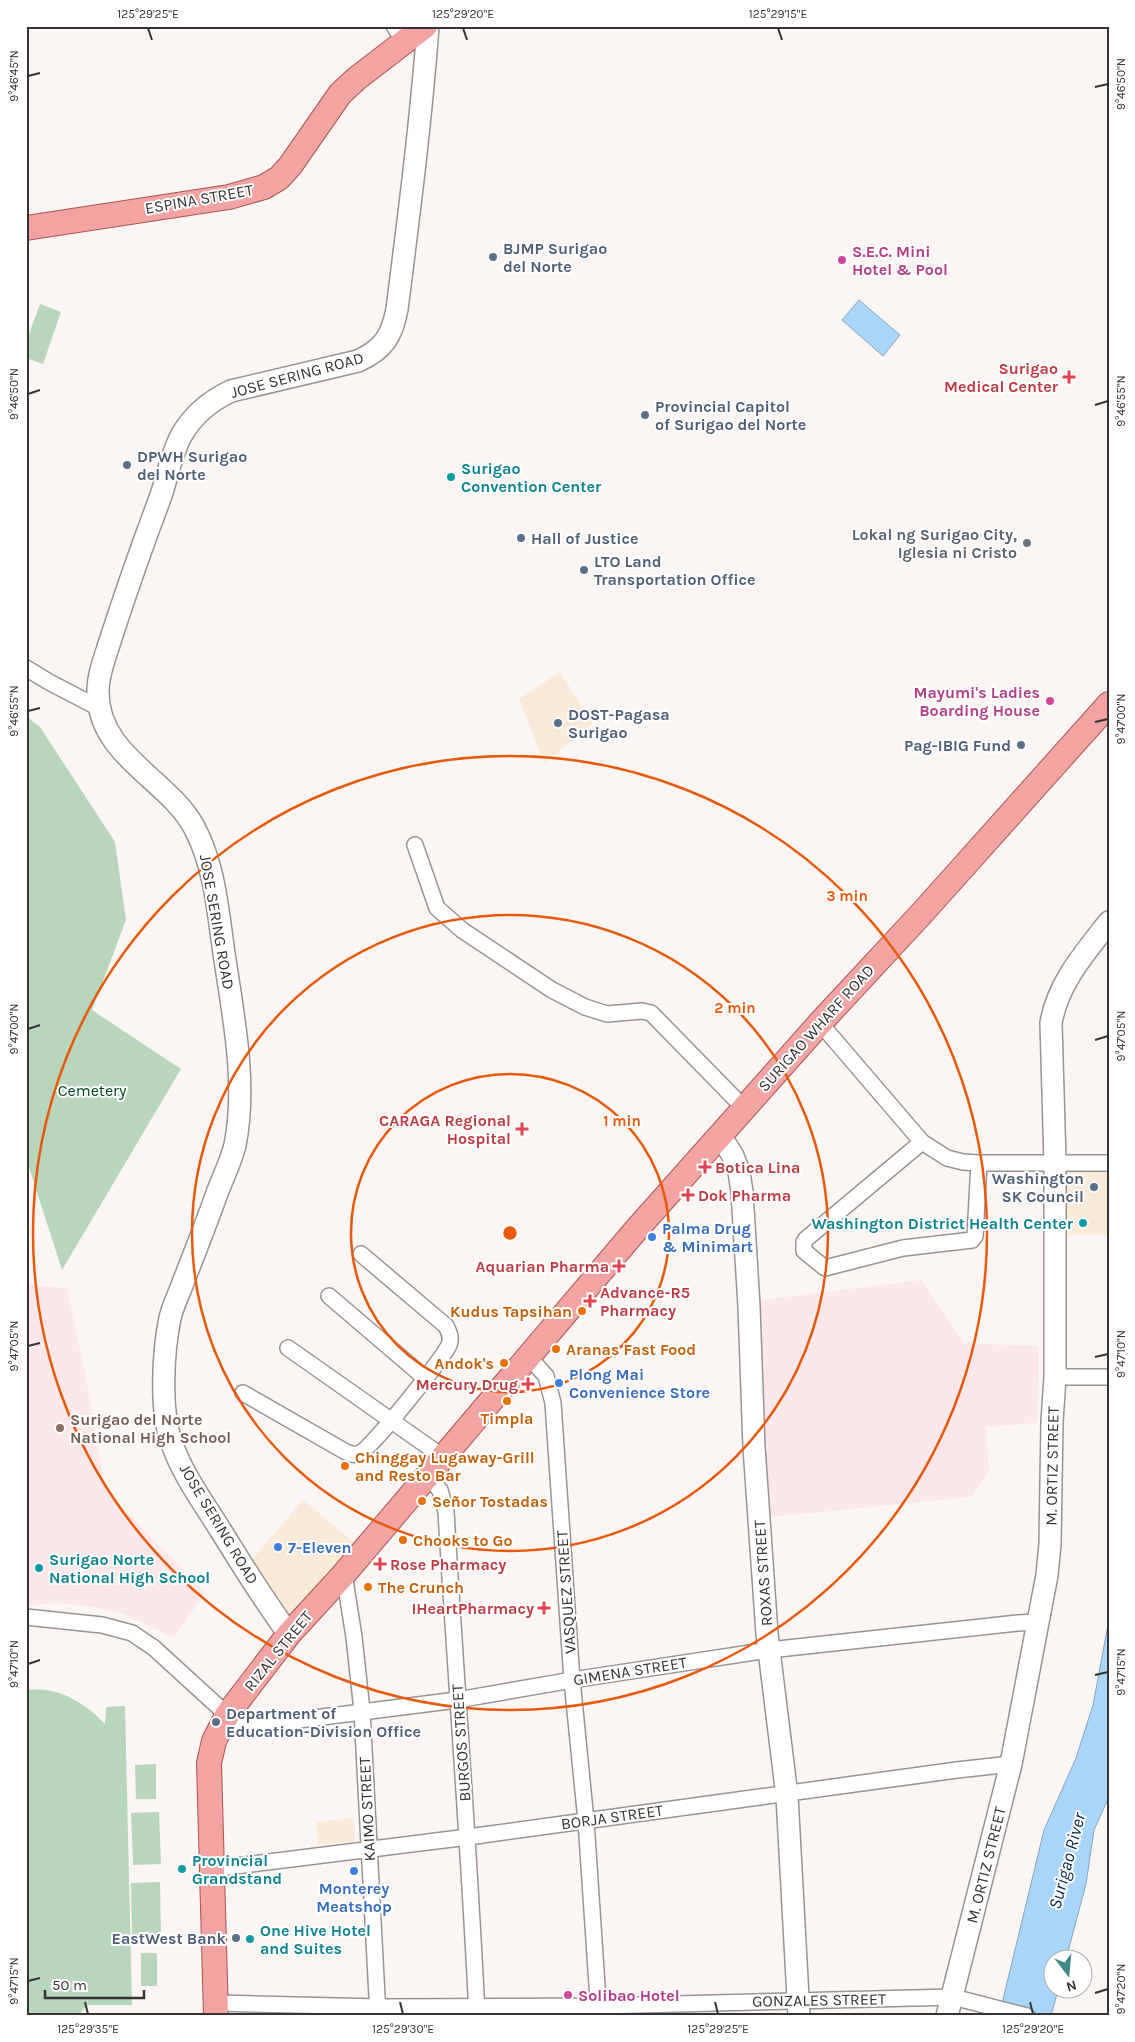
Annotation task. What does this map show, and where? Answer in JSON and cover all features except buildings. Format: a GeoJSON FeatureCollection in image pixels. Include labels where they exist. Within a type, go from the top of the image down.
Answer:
{"type":"FeatureCollection","features":[{"type":"Feature","properties":{"kind":"main road","name":"ESPINA STREET"},"geometry":{"type":"LineString","coordinates":[[26,228],[229,197],[264,187],[279,178],[290,166],[340,94],[399,34],[427,26]]}},
{"type":"Feature","properties":{"kind":"main road","name":"SURIGAO WHARF ROAD"},"geometry":{"type":"LineString","coordinates":[[528,1356],[582,1291],[744,1108],[1109,704]]}},
{"type":"Feature","properties":{"kind":"main road","name":"RIZAL STREET"},"geometry":{"type":"LineString","coordinates":[[216,2009],[209,1763],[214,1742],[227,1715],[289,1634],[344,1574],[366,1545],[427,1477],[528,1356]]}},
{"type":"Feature","properties":{"kind":"street","name":"JOSE SERING ROAD"},"geometry":{"type":"LineString","coordinates":[[289,1634],[270,1608],[187,1477],[171,1440],[166,1419],[164,1388],[170,1318],[234,1148],[239,1118],[240,1087],[238,1058],[216,896],[204,847],[191,823],[176,803],[124,755],[114,740],[99,708],[98,689],[100,673],[122,604],[174,453],[191,421],[216,398],[231,391],[358,361],[371,355],[381,347],[391,331],[397,309],[416,162],[427,26]]}},
{"type":"Feature","properties":{"kind":"street"},"geometry":{"type":"LineString","coordinates":[[26,668],[99,708]]}},
{"type":"Feature","properties":{"kind":"street"},"geometry":{"type":"LineString","coordinates":[[415,845],[437,908],[450,920],[552,990],[585,1007],[607,1014],[642,1011],[651,1013],[744,1108]]}},
{"type":"Feature","properties":{"kind":"street","name":"M. ORTIZ STREET"},"geometry":{"type":"LineString","coordinates":[[950,2006],[1011,1764],[1043,1596],[1050,1544],[1054,1377],[1055,1162],[1051,1024],[1054,1008],[1063,984],[1109,922]]}},
{"type":"Feature","properties":{"kind":"street"},"geometry":{"type":"LineString","coordinates":[[820,1023],[922,1142],[947,1158],[979,1163],[1109,1162]]}},
{"type":"Feature","properties":{"kind":"street","name":"ROXAS STREET"},"geometry":{"type":"LineString","coordinates":[[720,1135],[733,1156],[739,1172],[742,1192],[749,1306],[754,1447],[769,1650],[787,1794],[798,2008]]}},
{"type":"Feature","properties":{"kind":"street"},"geometry":{"type":"LineString","coordinates":[[922,1142],[806,1239],[804,1251],[825,1268],[903,1248],[972,1240],[975,1236],[979,1163]]}},
{"type":"Feature","properties":{"kind":"street"},"geometry":{"type":"LineString","coordinates":[[243,1393],[346,1452],[354,1455],[362,1453],[370,1446],[449,1345],[450,1335],[446,1326],[361,1254]]}},
{"type":"Feature","properties":{"kind":"street"},"geometry":{"type":"LineString","coordinates":[[329,1296],[425,1378]]}},
{"type":"Feature","properties":{"kind":"street"},"geometry":{"type":"LineString","coordinates":[[288,1348],[442,1457]]}},
{"type":"Feature","properties":{"kind":"street","name":"VASQUEZ STREET"},"geometry":{"type":"LineString","coordinates":[[528,1356],[546,1376],[553,1403],[572,1680],[586,1821],[599,2011]]}},
{"type":"Feature","properties":{"kind":"street"},"geometry":{"type":"LineString","coordinates":[[1054,1377],[1109,1377]]}},
{"type":"Feature","properties":{"kind":"street","name":"BURGOS STREET"},"geometry":{"type":"LineString","coordinates":[[427,1477],[440,1490],[446,1512],[457,1700],[468,1837],[477,2011]]}},
{"type":"Feature","properties":{"kind":"street","name":"KAIMO STREET"},"geometry":{"type":"LineString","coordinates":[[344,1574],[354,1637],[362,1711],[378,2011]]}},
{"type":"Feature","properties":{"kind":"street","name":"GIMENA STREET"},"geometry":{"type":"LineString","coordinates":[[26,1617],[102,1625],[132,1633],[154,1648],[227,1715],[242,1725],[251,1726],[457,1700],[572,1680],[769,1650],[1018,1622],[1037,1622]]}},
{"type":"Feature","properties":{"kind":"street","name":"BORJA STREET"},"geometry":{"type":"LineString","coordinates":[[212,1869],[468,1837],[1011,1764]]}},
{"type":"Feature","properties":{"kind":"street","name":"GONZALES STREET"},"geometry":{"type":"LineString","coordinates":[[216,2009],[599,2011],[950,2006],[1000,2009],[1027,2016]]}},
{"type":"Feature","properties":{"kind":"shaded area"},"geometry":{"type":"Polygon","coordinates":[[[560,672],[593,724],[544,763],[519,699],[560,672]]]}},
{"type":"Feature","properties":{"kind":"shaded area"},"geometry":{"type":"Polygon","coordinates":[[[1065,1170],[1109,1170],[1109,1235],[1065,1235],[1065,1170]]]}},
{"type":"Feature","properties":{"kind":"shaded area"},"geometry":{"type":"Polygon","coordinates":[[[921,1280],[964,1343],[1039,1346],[1038,1423],[986,1427],[989,1471],[971,1497],[770,1517],[753,1301],[921,1280]]]}},
{"type":"Feature","properties":{"kind":"shaded area","name":"Surigao del Norte National High School"},"geometry":{"type":"Polygon","coordinates":[[[26,1285],[67,1288],[84,1367],[105,1489],[205,1593],[174,1638],[122,1613],[95,1607],[56,1603],[26,1606],[26,1285]]]}},
{"type":"Feature","properties":{"kind":"shaded area"},"geometry":{"type":"Polygon","coordinates":[[[303,1500],[357,1545],[293,1621],[250,1562],[303,1500]]]}},
{"type":"Feature","properties":{"kind":"shaded area"},"geometry":{"type":"Polygon","coordinates":[[[353,1818],[355,1841],[318,1845],[316,1822],[353,1818]]]}},
{"type":"Feature","properties":{"kind":"green space"},"geometry":{"type":"Polygon","coordinates":[[[40,304],[61,312],[43,364],[26,358],[26,342],[40,304]]]}},
{"type":"Feature","properties":{"kind":"green space","name":"Cemetery"},"geometry":{"type":"Polygon","coordinates":[[[26,716],[40,727],[115,842],[126,920],[92,1010],[181,1069],[62,1270],[26,1158],[26,716]]]}},
{"type":"Feature","properties":{"kind":"green space"},"geometry":{"type":"Polygon","coordinates":[[[26,1690],[48,1690],[70,1697],[89,1709],[105,1724],[106,1707],[125,1706],[132,2005],[87,2005],[78,2016],[26,2016],[26,1690]]]}},
{"type":"Feature","properties":{"kind":"green space"},"geometry":{"type":"Polygon","coordinates":[[[156,1764],[156,1799],[136,1799],[135,1765],[156,1764]]]}},
{"type":"Feature","properties":{"kind":"green space"},"geometry":{"type":"Polygon","coordinates":[[[159,1812],[161,1864],[133,1865],[131,1813],[159,1812]]]}},
{"type":"Feature","properties":{"kind":"green space"},"geometry":{"type":"Polygon","coordinates":[[[160,1882],[161,1935],[132,1936],[131,1883],[160,1882]]]}},
{"type":"Feature","properties":{"kind":"green space"},"geometry":{"type":"Polygon","coordinates":[[[141,1953],[157,1953],[157,1986],[141,1986],[141,1953]]]}},
{"type":"Feature","properties":{"kind":"water"},"geometry":{"type":"Polygon","coordinates":[[[859,300],[900,335],[883,356],[842,320],[859,300]]]}},
{"type":"Feature","properties":{"kind":"water","name":"Surigao River"},"geometry":{"type":"Polygon","coordinates":[[[1109,1619],[1109,1797],[1094,1830],[1086,1884],[1068,1950],[1042,1950],[1042,2000],[1055,2000],[1051,2016],[999,2016],[1044,1830],[1076,1758],[1093,1705],[1109,1619]]]}},
{"type":"Feature","properties":{"kind":"place","name":"BJMP Surigao del Norte"},"geometry":{"type":"Point","coordinates":[493,257]}},
{"type":"Feature","properties":{"kind":"place","name":"S.E.C. Mini Hotel & Pool"},"geometry":{"type":"Point","coordinates":[842,260]}},
{"type":"Feature","properties":{"kind":"place","name":"Surigao Medical Center"},"geometry":{"type":"Point","coordinates":[1069,377]}},
{"type":"Feature","properties":{"kind":"place","name":"Provincial Capitol of Surigao del Norte"},"geometry":{"type":"Point","coordinates":[645,415]}},
{"type":"Feature","properties":{"kind":"place","name":"DPWH Surigao del Norte"},"geometry":{"type":"Point","coordinates":[127,465]}},
{"type":"Feature","properties":{"kind":"place","name":"Surigao Convention Center"},"geometry":{"type":"Point","coordinates":[451,477]}},
{"type":"Feature","properties":{"kind":"place","name":"Hall of Justice"},"geometry":{"type":"Point","coordinates":[521,538]}},
{"type":"Feature","properties":{"kind":"place","name":"Lokal ng Surigao City, Iglesia ni Cristo"},"geometry":{"type":"Point","coordinates":[1027,543]}},
{"type":"Feature","properties":{"kind":"place","name":"LTO Land Transportation Office"},"geometry":{"type":"Point","coordinates":[584,570]}},
{"type":"Feature","properties":{"kind":"place","name":"Mayumi's Ladies Boarding House"},"geometry":{"type":"Point","coordinates":[1050,701]}},
{"type":"Feature","properties":{"kind":"place","name":"DOST-Pagasa Surigao"},"geometry":{"type":"Point","coordinates":[558,723]}},
{"type":"Feature","properties":{"kind":"place","name":"Pag-IBIG Fund"},"geometry":{"type":"Point","coordinates":[1021,745]}},
{"type":"Feature","properties":{"kind":"place","name":"CARAGA Regional Hospital"},"geometry":{"type":"Point","coordinates":[522,1129]}},
{"type":"Feature","properties":{"kind":"place","name":"Botica Lina"},"geometry":{"type":"Point","coordinates":[705,1167]}},
{"type":"Feature","properties":{"kind":"place","name":"Washington SK Council"},"geometry":{"type":"Point","coordinates":[1094,1187]}},
{"type":"Feature","properties":{"kind":"place","name":"Dok Pharma"},"geometry":{"type":"Point","coordinates":[688,1195]}},
{"type":"Feature","properties":{"kind":"place","name":"Washington District Health Center"},"geometry":{"type":"Point","coordinates":[1083,1223]}},
{"type":"Feature","properties":{"kind":"place","name":"Palma Drug & Minimart"},"geometry":{"type":"Point","coordinates":[652,1237]}},
{"type":"Feature","properties":{"kind":"place","name":"Aquarian Pharma"},"geometry":{"type":"Point","coordinates":[619,1266]}},
{"type":"Feature","properties":{"kind":"place","name":"Advance-R5 Pharmacy"},"geometry":{"type":"Point","coordinates":[590,1301]}},
{"type":"Feature","properties":{"kind":"place","name":"Kudus Tapsihan"},"geometry":{"type":"Point","coordinates":[582,1311]}},
{"type":"Feature","properties":{"kind":"place","name":"Aranas Fast Food"},"geometry":{"type":"Point","coordinates":[556,1349]}},
{"type":"Feature","properties":{"kind":"place","name":"Andok's"},"geometry":{"type":"Point","coordinates":[504,1363]}},
{"type":"Feature","properties":{"kind":"place","name":"Plong Mai Convenience Store"},"geometry":{"type":"Point","coordinates":[559,1383]}},
{"type":"Feature","properties":{"kind":"place","name":"Mercury Drug"},"geometry":{"type":"Point","coordinates":[528,1384]}},
{"type":"Feature","properties":{"kind":"place","name":"Timpla"},"geometry":{"type":"Point","coordinates":[507,1401]}},
{"type":"Feature","properties":{"kind":"place","name":"Surigao del Norte National High School"},"geometry":{"type":"Point","coordinates":[60,1428]}},
{"type":"Feature","properties":{"kind":"place","name":"Chinggay Lugaway-Grill and Resto Bar"},"geometry":{"type":"Point","coordinates":[345,1466]}},
{"type":"Feature","properties":{"kind":"place","name":"Señor Tostadas"},"geometry":{"type":"Point","coordinates":[422,1501]}},
{"type":"Feature","properties":{"kind":"place","name":"Chooks to Go"},"geometry":{"type":"Point","coordinates":[403,1540]}},
{"type":"Feature","properties":{"kind":"place","name":"7-Eleven"},"geometry":{"type":"Point","coordinates":[278,1547]}},
{"type":"Feature","properties":{"kind":"place","name":"Rose Pharmacy"},"geometry":{"type":"Point","coordinates":[380,1564]}},
{"type":"Feature","properties":{"kind":"place","name":"Surigao Norte National High School"},"geometry":{"type":"Point","coordinates":[39,1568]}},
{"type":"Feature","properties":{"kind":"place","name":"The Crunch"},"geometry":{"type":"Point","coordinates":[368,1587]}},
{"type":"Feature","properties":{"kind":"place","name":"IHeartPharmacy"},"geometry":{"type":"Point","coordinates":[544,1608]}},
{"type":"Feature","properties":{"kind":"place","name":"Department of Education-Division Office"},"geometry":{"type":"Point","coordinates":[216,1722]}},
{"type":"Feature","properties":{"kind":"place","name":"Provincial Grandstand"},"geometry":{"type":"Point","coordinates":[182,1869]}},
{"type":"Feature","properties":{"kind":"place","name":"Monterey Meatshop"},"geometry":{"type":"Point","coordinates":[354,1871]}},
{"type":"Feature","properties":{"kind":"place","name":"EastWest Bank"},"geometry":{"type":"Point","coordinates":[236,1938]}},
{"type":"Feature","properties":{"kind":"place","name":"One Hive Hotel and Suites"},"geometry":{"type":"Point","coordinates":[250,1939]}},
{"type":"Feature","properties":{"kind":"place","name":"Solibao Hotel"},"geometry":{"type":"Point","coordinates":[568,1995]}}]}
